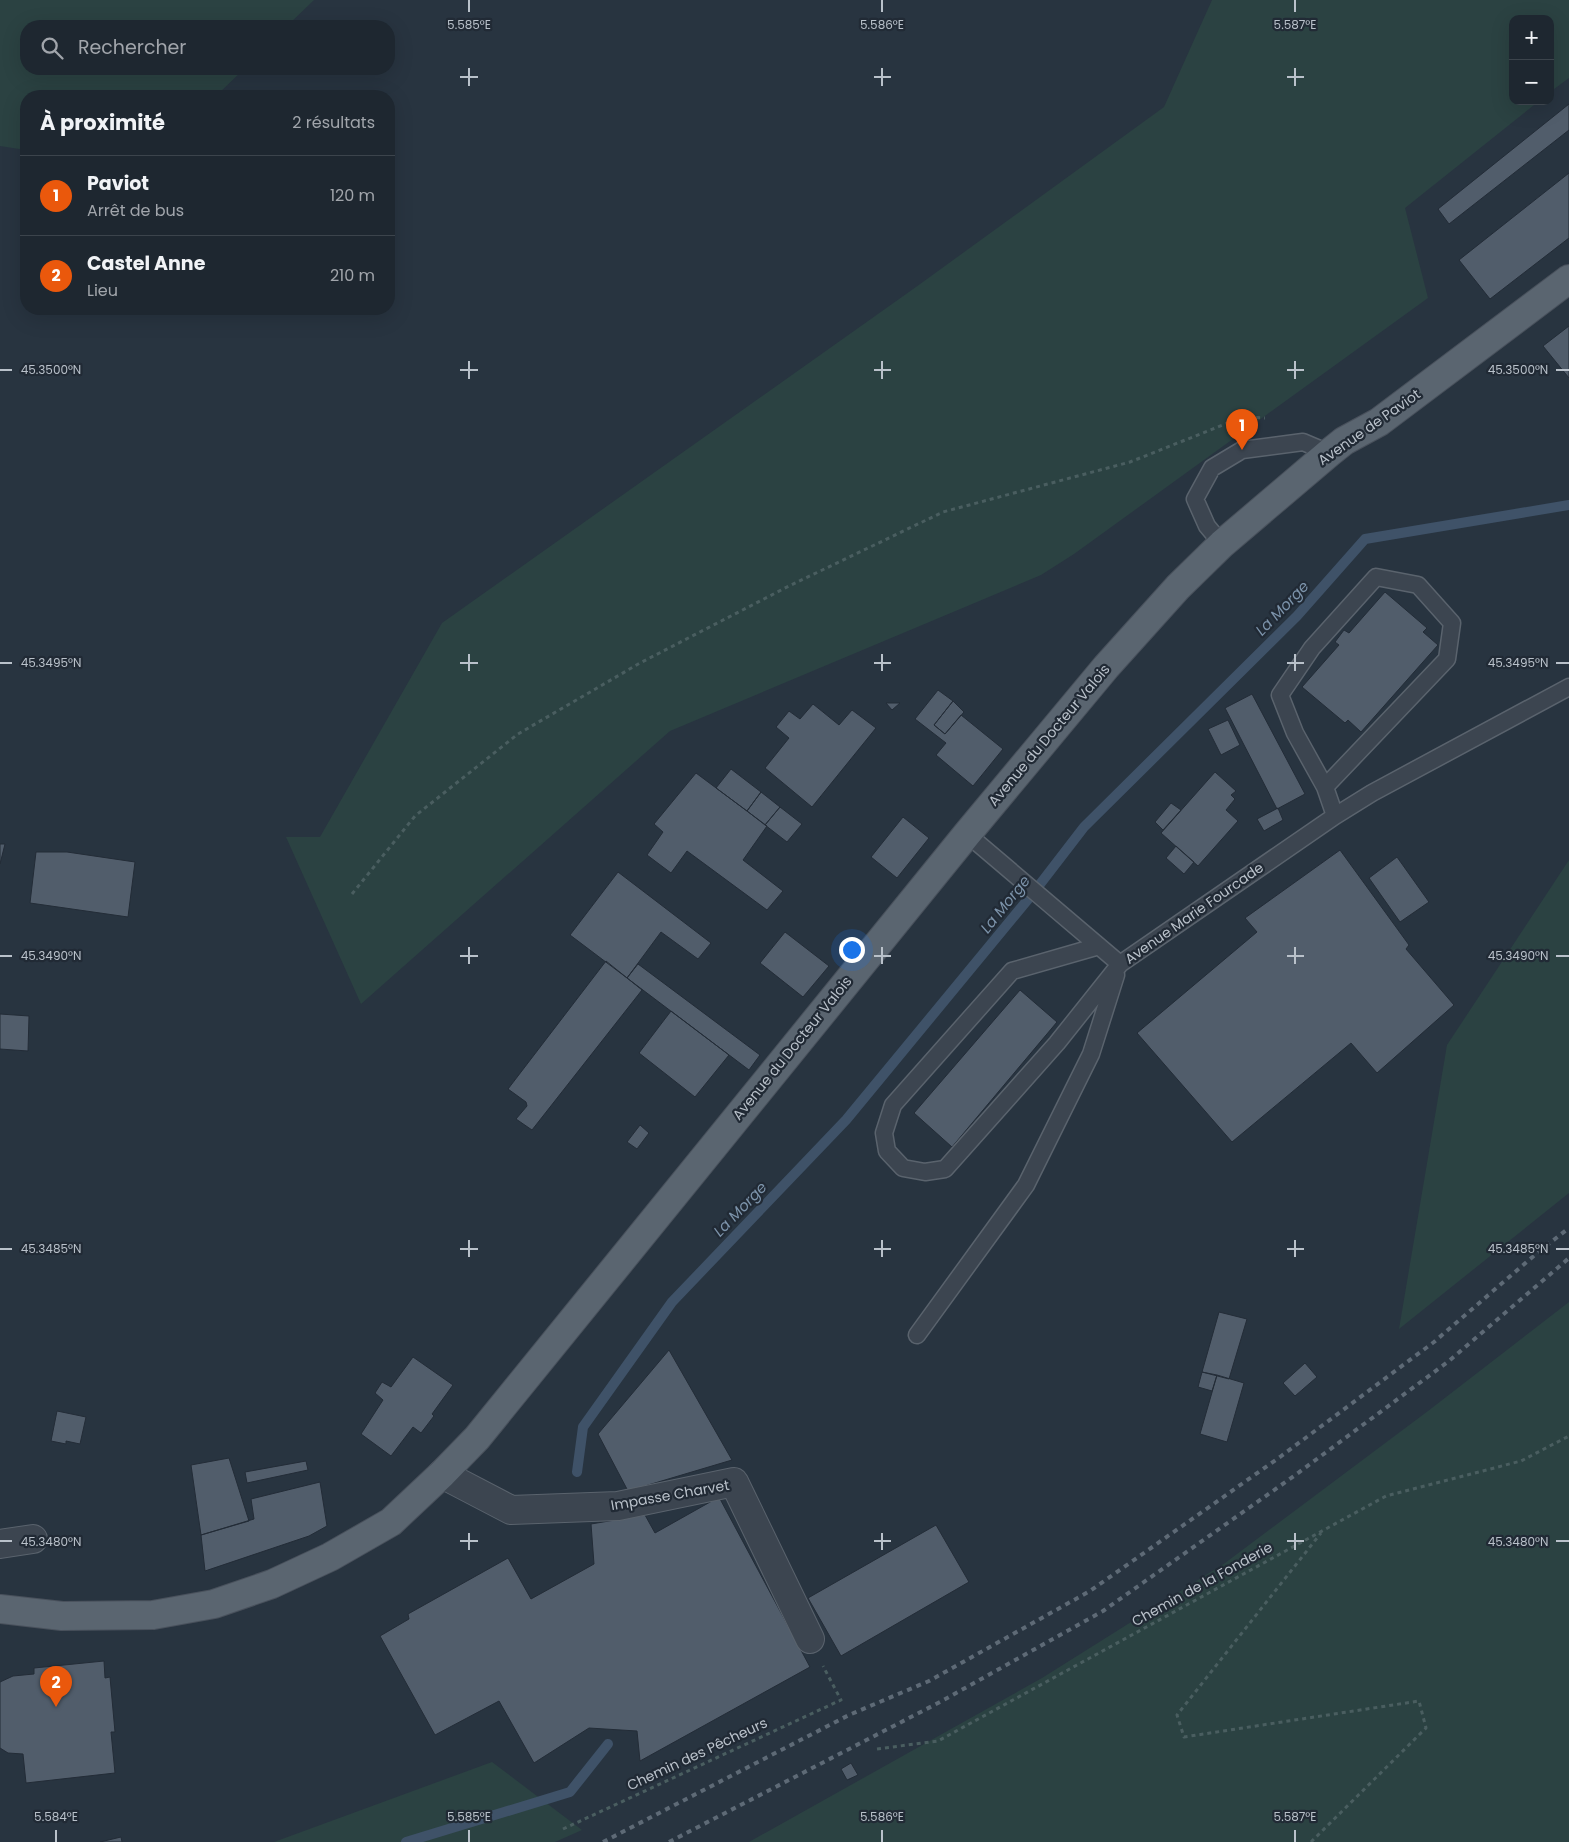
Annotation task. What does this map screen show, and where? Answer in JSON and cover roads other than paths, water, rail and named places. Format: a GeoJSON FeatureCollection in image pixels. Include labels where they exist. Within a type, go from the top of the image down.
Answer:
{"type":"FeatureCollection","features":[{"type":"Feature","properties":{"kind":"main road","name":"Avenue de Paviot"},"geometry":{"type":"LineString","coordinates":[[1178,587],[1222,544],[1344,441],[1379,422],[1569,279]]}},
{"type":"Feature","properties":{"kind":"main road","name":"Avenue du Docteur Valois"},"geometry":{"type":"LineString","coordinates":[[0,1609],[62,1616],[144,1615],[214,1604],[272,1584],[330,1557],[391,1522],[477,1438],[967,834],[1106,667],[1178,587]]}},
{"type":"Feature","properties":{"kind":"street","name":"Impasse Charvet"},"geometry":{"type":"LineString","coordinates":[[442,1474],[511,1510],[618,1506],[734,1482],[810,1639]]}},
{"type":"Feature","properties":{"kind":"street"},"geometry":{"type":"LineString","coordinates":[[0,1544],[33,1538]]}},
{"type":"Feature","properties":{"kind":"lane"},"geometry":{"type":"LineString","coordinates":[[1222,544],[1207,526],[1195,499],[1212,468],[1242,450],[1303,442],[1329,453]]}},
{"type":"Feature","properties":{"kind":"lane"},"geometry":{"type":"LineString","coordinates":[[1325,788],[1447,659],[1452,623],[1418,585],[1376,577],[1312,648],[1280,695],[1295,733],[1325,788],[1336,816]]}},
{"type":"Feature","properties":{"kind":"lane","name":"Avenue Marie Fourcade"},"geometry":{"type":"LineString","coordinates":[[967,834],[1120,964],[1372,793],[1569,687]]}},
{"type":"Feature","properties":{"kind":"lane"},"geometry":{"type":"LineString","coordinates":[[1099,946],[1012,971],[893,1105],[884,1133],[887,1151],[903,1168],[925,1172],[945,1169],[1057,1044],[1120,964]]}},
{"type":"Feature","properties":{"kind":"lane"},"geometry":{"type":"LineString","coordinates":[[917,1335],[1026,1185],[1090,1054],[1120,964]]}},
{"type":"Feature","properties":{"kind":"waterway","name":"La Morge"},"geometry":{"type":"LineString","coordinates":[[577,1472],[583,1427],[672,1302],[846,1120],[1034,892],[1084,827],[1297,616],[1365,539],[1569,505]]}},
{"type":"Feature","properties":{"kind":"waterway","name":"La Morge"},"geometry":{"type":"LineString","coordinates":[[406,1842],[570,1792],[608,1744]]}},
{"type":"Feature","properties":{"kind":"railway"},"geometry":{"type":"LineString","coordinates":[[603,1842],[849,1715],[929,1681],[1090,1591],[1280,1457],[1434,1342],[1537,1253],[1569,1228]]}},
{"type":"Feature","properties":{"kind":"railway"},"geometry":{"type":"LineString","coordinates":[[669,1842],[940,1702],[1103,1611],[1294,1476],[1449,1361],[1569,1258]]}},
{"type":"Feature","properties":{"kind":"place","name":"Paviot"},"geometry":{"type":"Point","coordinates":[1242,450]}},
{"type":"Feature","properties":{"kind":"place","name":"Castel Anne"},"geometry":{"type":"Point","coordinates":[56,1707]}}]}
